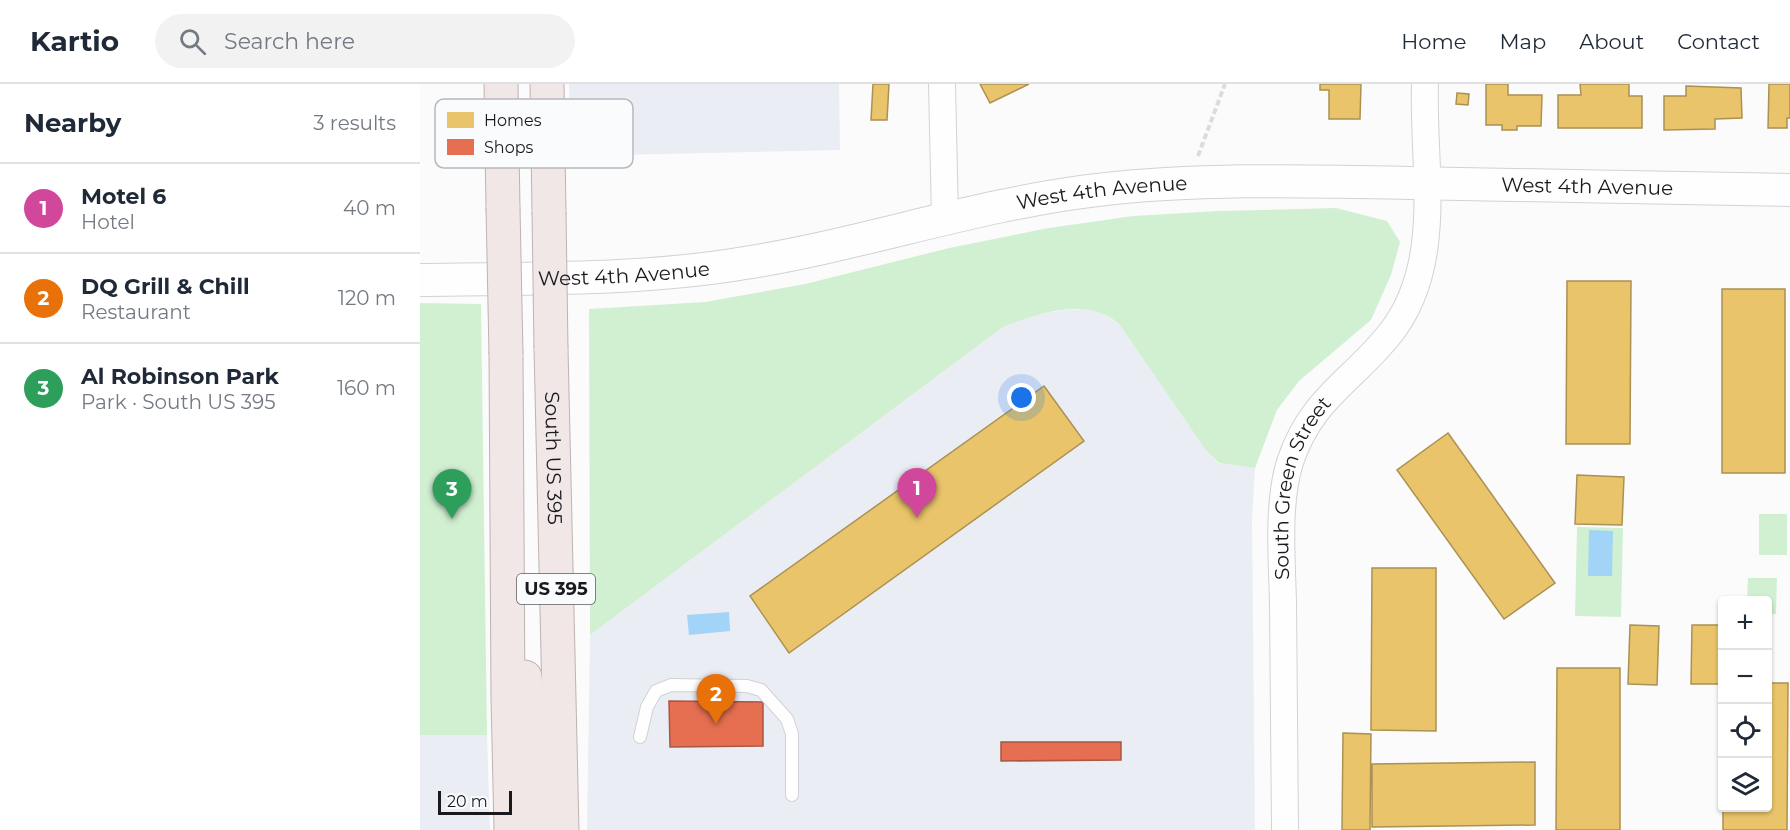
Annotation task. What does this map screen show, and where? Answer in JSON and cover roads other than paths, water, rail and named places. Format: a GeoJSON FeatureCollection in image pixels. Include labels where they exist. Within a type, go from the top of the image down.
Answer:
{"type":"FeatureCollection","features":[{"type":"Feature","properties":{"kind":"highway","name":"US 395"},"geometry":{"type":"LineString","coordinates":[[501,84],[501,99]]}},
{"type":"Feature","properties":{"kind":"highway","name":"South US 395"},"geometry":{"type":"LineString","coordinates":[[547,84],[547,99]]}},
{"type":"Feature","properties":{"kind":"highway","name":"US 395"},"geometry":{"type":"LineString","coordinates":[[502,168],[511,830]]}},
{"type":"Feature","properties":{"kind":"highway","name":"South US 395"},"geometry":{"type":"LineString","coordinates":[[548,168],[562,830]]}},
{"type":"Feature","properties":{"kind":"highway"},"geometry":{"type":"LineString","coordinates":[[507,587],[532,725],[536,830]]}},
{"type":"Feature","properties":{"kind":"street"},"geometry":{"type":"LineString","coordinates":[[942,84],[945,218]]}},
{"type":"Feature","properties":{"kind":"street","name":"South Green Street"},"geometry":{"type":"LineString","coordinates":[[1285,830],[1282,548],[1285,488],[1298,442],[1319,407],[1390,334],[1403,315],[1416,284],[1424,252],[1427,222],[1428,183],[1424,146],[1425,84]]}},
{"type":"Feature","properties":{"kind":"street","name":"West 4th Avenue"},"geometry":{"type":"LineString","coordinates":[[420,280],[608,276],[692,270],[790,255],[945,218],[1054,196],[1197,182],[1272,180],[1790,190]]}},
{"type":"Feature","properties":{"kind":"lane"},"geometry":{"type":"LineString","coordinates":[[640,737],[647,707],[656,691],[671,685],[747,686],[761,690],[787,719],[792,734],[792,795]]}},
{"type":"Feature","properties":{"kind":"water"},"geometry":{"type":"Polygon","coordinates":[[[1589,530],[1613,531],[1612,576],[1588,576],[1589,530]]]}},
{"type":"Feature","properties":{"kind":"water"},"geometry":{"type":"Polygon","coordinates":[[[729,612],[730,631],[689,635],[687,615],[729,612]]]}},
{"type":"Feature","properties":{"kind":"place","name":"Motel 6"},"geometry":{"type":"Point","coordinates":[917,518]}},
{"type":"Feature","properties":{"kind":"place","name":"Al Robinson Park"},"geometry":{"type":"Point","coordinates":[452,519]}},
{"type":"Feature","properties":{"kind":"place","name":"DQ Grill & Chill"},"geometry":{"type":"Point","coordinates":[716,724]}}]}
